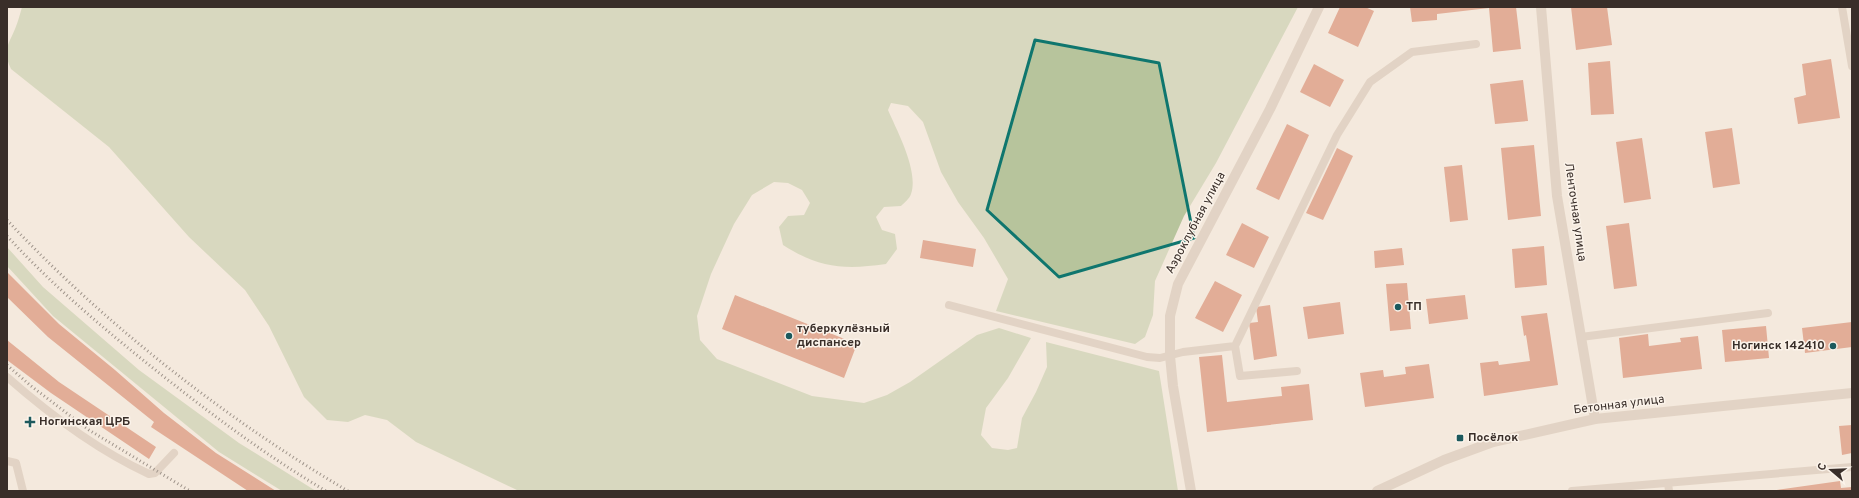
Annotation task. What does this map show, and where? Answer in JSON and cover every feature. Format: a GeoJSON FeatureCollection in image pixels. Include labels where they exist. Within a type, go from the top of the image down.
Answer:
{"type":"FeatureCollection","features":[{"type":"Feature","properties":{"kind":"street","name":"Аэроклубная улица"},"geometry":{"type":"LineString","coordinates":[[1192,491],[1170,356],[1170,316],[1178,284],[1270,109],[1319,7]]}},
{"type":"Feature","properties":{"kind":"street","name":"Ленточная улица"},"geometry":{"type":"LineString","coordinates":[[1541,7],[1557,196],[1595,419]]}},
{"type":"Feature","properties":{"kind":"street","name":"Бетонная улица"},"geometry":{"type":"LineString","coordinates":[[1377,491],[1444,460],[1493,442],[1595,419],[1852,393]]}},
{"type":"Feature","properties":{"kind":"lane"},"geometry":{"type":"LineString","coordinates":[[1842,7],[1852,65]]}},
{"type":"Feature","properties":{"kind":"lane"},"geometry":{"type":"LineString","coordinates":[[1297,370],[1240,376],[1235,346],[1337,135],[1370,82],[1412,52],[1476,44]]}},
{"type":"Feature","properties":{"kind":"lane"},"geometry":{"type":"LineString","coordinates":[[949,305],[1147,357],[1160,358],[1235,346]]}},
{"type":"Feature","properties":{"kind":"lane"},"geometry":{"type":"LineString","coordinates":[[1582,337],[1768,313]]}},
{"type":"Feature","properties":{"kind":"lane"},"geometry":{"type":"LineString","coordinates":[[7,377],[20,389],[99,446],[149,474],[155,473],[174,453]]}},
{"type":"Feature","properties":{"kind":"lane"},"geometry":{"type":"LineString","coordinates":[[7,461],[16,463],[23,491]]}},
{"type":"Feature","properties":{"kind":"lane"},"geometry":{"type":"LineString","coordinates":[[1572,491],[1669,487],[1852,467]]}},
{"type":"Feature","properties":{"kind":"highlighted area"},"geometry":{"type":"Polygon","coordinates":[[[1035,40],[1159,63],[1194,238],[1059,277],[987,210],[1035,40]]]}},
{"type":"Feature","properties":{"kind":"green space"},"geometry":{"type":"Polygon","coordinates":[[[22,7],[1298,7],[1216,163],[1184,216],[1155,281],[1153,315],[1145,337],[1135,344],[996,311],[1008,279],[984,238],[958,202],[941,172],[923,122],[908,106],[891,103],[888,110],[910,163],[913,185],[910,196],[901,206],[884,207],[876,217],[882,230],[895,234],[897,249],[886,264],[844,267],[820,263],[808,259],[783,245],[779,227],[788,216],[804,215],[810,203],[802,190],[788,183],[774,182],[752,195],[734,224],[711,274],[697,316],[700,340],[717,359],[812,396],[864,403],[887,395],[910,382],[977,335],[999,328],[1031,338],[1008,378],[986,408],[981,435],[992,448],[1008,450],[1017,448],[1022,418],[1047,367],[1046,342],[1159,371],[1178,491],[519,491],[416,442],[387,420],[365,415],[348,422],[327,420],[304,397],[269,326],[245,290],[189,237],[109,147],[11,69],[6,52],[22,7]]]}},
{"type":"Feature","properties":{"kind":"green space"},"geometry":{"type":"Polygon","coordinates":[[[7,247],[43,287],[139,370],[239,443],[316,491],[282,491],[219,452],[53,316],[7,266],[7,247]]]}},
{"type":"Feature","properties":{"kind":"building"},"geometry":{"type":"Polygon","coordinates":[[[1340,7],[1365,7],[1374,11],[1358,47],[1328,33],[1340,7]]]}},
{"type":"Feature","properties":{"kind":"building"},"geometry":{"type":"Polygon","coordinates":[[[1410,7],[1516,7],[1521,49],[1493,52],[1489,8],[1437,14],[1437,20],[1412,22],[1410,7]]]}},
{"type":"Feature","properties":{"kind":"building"},"geometry":{"type":"Polygon","coordinates":[[[1571,7],[1607,7],[1612,45],[1576,50],[1571,7]]]}},
{"type":"Feature","properties":{"kind":"building"},"geometry":{"type":"Polygon","coordinates":[[[1831,59],[1840,118],[1798,124],[1794,98],[1806,95],[1802,64],[1831,59]]]}},
{"type":"Feature","properties":{"kind":"building"},"geometry":{"type":"Polygon","coordinates":[[[1610,61],[1614,114],[1591,115],[1588,63],[1610,61]]]}},
{"type":"Feature","properties":{"kind":"building"},"geometry":{"type":"Polygon","coordinates":[[[1314,64],[1344,80],[1330,107],[1300,92],[1314,64]]]}},
{"type":"Feature","properties":{"kind":"building"},"geometry":{"type":"Polygon","coordinates":[[[1523,80],[1528,121],[1495,124],[1490,84],[1523,80]]]}},
{"type":"Feature","properties":{"kind":"building"},"geometry":{"type":"Polygon","coordinates":[[[1287,124],[1309,135],[1279,200],[1256,189],[1287,124]]]}},
{"type":"Feature","properties":{"kind":"building"},"geometry":{"type":"Polygon","coordinates":[[[1732,128],[1740,184],[1713,188],[1705,132],[1732,128]]]}},
{"type":"Feature","properties":{"kind":"building"},"geometry":{"type":"Polygon","coordinates":[[[1642,138],[1651,199],[1624,203],[1616,142],[1642,138]]]}},
{"type":"Feature","properties":{"kind":"building"},"geometry":{"type":"Polygon","coordinates":[[[1534,145],[1541,216],[1508,220],[1501,148],[1534,145]]]}},
{"type":"Feature","properties":{"kind":"building"},"geometry":{"type":"Polygon","coordinates":[[[1337,148],[1353,156],[1323,220],[1306,213],[1337,148]]]}},
{"type":"Feature","properties":{"kind":"building"},"geometry":{"type":"Polygon","coordinates":[[[1462,165],[1468,220],[1450,222],[1444,167],[1462,165]]]}},
{"type":"Feature","properties":{"kind":"building"},"geometry":{"type":"Polygon","coordinates":[[[1242,223],[1269,237],[1254,268],[1226,255],[1242,223]]]}},
{"type":"Feature","properties":{"kind":"building"},"geometry":{"type":"Polygon","coordinates":[[[1629,223],[1637,286],[1614,289],[1606,226],[1629,223]]]}},
{"type":"Feature","properties":{"kind":"building"},"geometry":{"type":"Polygon","coordinates":[[[923,240],[976,249],[973,267],[920,258],[923,240]]]}},
{"type":"Feature","properties":{"kind":"building"},"geometry":{"type":"Polygon","coordinates":[[[1544,246],[1547,285],[1515,288],[1512,249],[1544,246]]]}},
{"type":"Feature","properties":{"kind":"building"},"geometry":{"type":"Polygon","coordinates":[[[1402,248],[1404,265],[1375,268],[1374,251],[1402,248]]]}},
{"type":"Feature","properties":{"kind":"building"},"geometry":{"type":"Polygon","coordinates":[[[7,272],[59,324],[164,413],[216,453],[276,491],[248,491],[151,427],[154,422],[48,337],[7,297],[7,272]]]}},
{"type":"Feature","properties":{"kind":"building"},"geometry":{"type":"Polygon","coordinates":[[[1215,281],[1242,295],[1223,332],[1195,318],[1215,281]]]}},
{"type":"Feature","properties":{"kind":"building","name":"ТП"},"geometry":{"type":"Polygon","coordinates":[[[1407,283],[1411,329],[1390,331],[1386,284],[1407,283]]]}},
{"type":"Feature","properties":{"kind":"building","name":"туберкулёзный диспансер"},"geometry":{"type":"Polygon","coordinates":[[[735,295],[857,344],[844,378],[722,329],[735,295]]]}},
{"type":"Feature","properties":{"kind":"building"},"geometry":{"type":"Polygon","coordinates":[[[1465,295],[1468,319],[1429,324],[1426,299],[1465,295]]]}},
{"type":"Feature","properties":{"kind":"building"},"geometry":{"type":"Polygon","coordinates":[[[1340,302],[1344,334],[1308,339],[1303,307],[1340,302]]]}},
{"type":"Feature","properties":{"kind":"building"},"geometry":{"type":"Polygon","coordinates":[[[1270,305],[1277,356],[1254,360],[1249,323],[1258,322],[1256,307],[1270,305]]]}},
{"type":"Feature","properties":{"kind":"building"},"geometry":{"type":"Polygon","coordinates":[[[1547,313],[1558,385],[1484,396],[1480,363],[1498,361],[1499,365],[1530,361],[1521,316],[1547,313]]]}},
{"type":"Feature","properties":{"kind":"building"},"geometry":{"type":"Polygon","coordinates":[[[1852,322],[1852,347],[1805,353],[1802,328],[1852,322]]]}},
{"type":"Feature","properties":{"kind":"building"},"geometry":{"type":"Polygon","coordinates":[[[1766,326],[1769,358],[1725,362],[1722,330],[1766,326]]]}},
{"type":"Feature","properties":{"kind":"building"},"geometry":{"type":"Polygon","coordinates":[[[1648,334],[1649,346],[1681,342],[1680,338],[1698,336],[1702,369],[1623,378],[1619,338],[1648,334]]]}},
{"type":"Feature","properties":{"kind":"building"},"geometry":{"type":"Polygon","coordinates":[[[7,340],[59,382],[156,447],[149,459],[51,393],[7,360],[7,340]]]}},
{"type":"Feature","properties":{"kind":"building"},"geometry":{"type":"Polygon","coordinates":[[[1222,355],[1227,402],[1282,396],[1281,387],[1309,384],[1313,420],[1207,432],[1199,357],[1222,355]]]}},
{"type":"Feature","properties":{"kind":"building"},"geometry":{"type":"Polygon","coordinates":[[[1429,364],[1434,398],[1365,407],[1360,373],[1383,370],[1384,377],[1406,374],[1405,367],[1429,364]]]}},
{"type":"Feature","properties":{"kind":"building"},"geometry":{"type":"Polygon","coordinates":[[[1852,425],[1852,453],[1842,455],[1839,426],[1852,425]]]}},
{"type":"Feature","properties":{"kind":"building"},"geometry":{"type":"Polygon","coordinates":[[[1840,481],[1841,488],[1852,487],[1852,491],[1770,491],[1840,481]]]}},
{"type":"Feature","properties":{"kind":"railway"},"geometry":{"type":"LineString","coordinates":[[7,220],[84,296],[168,368],[257,433],[348,491]]}},
{"type":"Feature","properties":{"kind":"railway"},"geometry":{"type":"LineString","coordinates":[[7,236],[80,307],[158,372],[199,404],[282,464],[326,491]]}},
{"type":"Feature","properties":{"kind":"railway"},"geometry":{"type":"LineString","coordinates":[[7,365],[31,386],[89,430],[190,491]]}},
{"type":"Feature","properties":{"kind":"place","name":"ТП"},"geometry":{"type":"Point","coordinates":[1398,307]}},
{"type":"Feature","properties":{"kind":"place","name":"туберкулёзный диспансер"},"geometry":{"type":"Point","coordinates":[789,336]}},
{"type":"Feature","properties":{"kind":"place","name":"Ногинск 142410"},"geometry":{"type":"Point","coordinates":[1833,346]}},
{"type":"Feature","properties":{"kind":"place","name":"Ногинская ЦРБ"},"geometry":{"type":"Point","coordinates":[30,422]}},
{"type":"Feature","properties":{"kind":"place","name":"Посёлок"},"geometry":{"type":"Point","coordinates":[1460,438]}}]}
